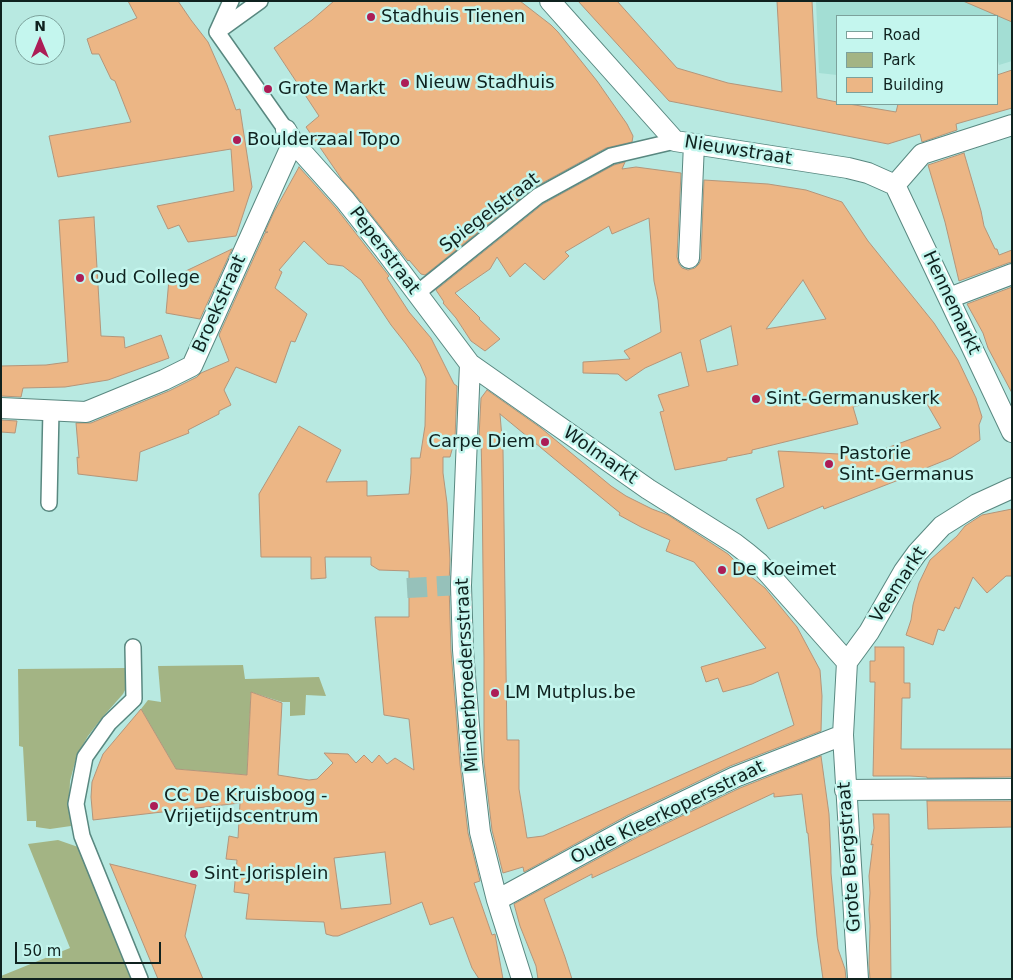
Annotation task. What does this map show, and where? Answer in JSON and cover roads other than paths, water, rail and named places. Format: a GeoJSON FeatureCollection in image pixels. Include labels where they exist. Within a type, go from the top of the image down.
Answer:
{"type":"FeatureCollection","features":[{"type":"Feature","properties":{"kind":"street"},"geometry":{"type":"LineString","coordinates":[[217,32],[231,1]]}},
{"type":"Feature","properties":{"kind":"street"},"geometry":{"type":"LineString","coordinates":[[217,32],[260,1]]}},
{"type":"Feature","properties":{"kind":"street","name":"Nieuwstraat"},"geometry":{"type":"LineString","coordinates":[[550,1],[685,143],[848,168],[868,173],[895,185]]}},
{"type":"Feature","properties":{"kind":"street"},"geometry":{"type":"LineString","coordinates":[[217,32],[290,136]]}},
{"type":"Feature","properties":{"kind":"street"},"geometry":{"type":"LineString","coordinates":[[895,185],[922,154],[1012,125]]}},
{"type":"Feature","properties":{"kind":"street","name":"Peperstraat"},"geometry":{"type":"LineString","coordinates":[[290,136],[383,248],[470,364]]}},
{"type":"Feature","properties":{"kind":"street","name":"Broekstraat"},"geometry":{"type":"LineString","coordinates":[[1,408],[86,412],[164,380],[192,366],[290,136]]}},
{"type":"Feature","properties":{"kind":"street"},"geometry":{"type":"LineString","coordinates":[[685,143],[689,258]]}},
{"type":"Feature","properties":{"kind":"street","name":"Spiegelstraat"},"geometry":{"type":"LineString","coordinates":[[416,294],[538,196],[611,156],[685,143]]}},
{"type":"Feature","properties":{"kind":"street","name":"Hennemarkt"},"geometry":{"type":"LineString","coordinates":[[895,185],[1010,425]]}},
{"type":"Feature","properties":{"kind":"street"},"geometry":{"type":"LineString","coordinates":[[949,298],[1012,274]]}},
{"type":"Feature","properties":{"kind":"street","name":"Wolmarkt"},"geometry":{"type":"LineString","coordinates":[[470,364],[648,489],[734,544],[759,563],[848,662]]}},
{"type":"Feature","properties":{"kind":"street","name":"Minderbroedersstraat"},"geometry":{"type":"LineString","coordinates":[[470,364],[462,585],[463,650],[472,763],[480,832],[497,900],[522,979]]}},
{"type":"Feature","properties":{"kind":"street"},"geometry":{"type":"LineString","coordinates":[[49,503],[51,410]]}},
{"type":"Feature","properties":{"kind":"street","name":"Veemarkt"},"geometry":{"type":"LineString","coordinates":[[848,662],[869,632],[904,571],[917,553],[942,526],[977,504],[1012,488]]}},
{"type":"Feature","properties":{"kind":"street"},"geometry":{"type":"LineString","coordinates":[[132,647],[134,699],[109,723],[85,757],[76,804],[82,836],[140,979]]}},
{"type":"Feature","properties":{"kind":"street"},"geometry":{"type":"LineString","coordinates":[[843,735],[848,662]]}},
{"type":"Feature","properties":{"kind":"street","name":"Oude Kleerkopersstraat"},"geometry":{"type":"LineString","coordinates":[[497,900],[633,826],[735,777],[843,735]]}},
{"type":"Feature","properties":{"kind":"street","name":"Grote Bergstraat"},"geometry":{"type":"LineString","coordinates":[[843,735],[858,979]]}},
{"type":"Feature","properties":{"kind":"street"},"geometry":{"type":"LineString","coordinates":[[846,790],[1012,789]]}},
{"type":"Feature","properties":{"kind":"tunnel"},"geometry":{"type":"LineString","coordinates":[[407,588],[461,585]]}},
{"type":"Feature","properties":{"kind":"place","name":"Stadhuis Tienen"},"geometry":{"type":"Point","coordinates":[371,17]}},
{"type":"Feature","properties":{"kind":"place","name":"Nieuw Stadhuis"},"geometry":{"type":"Point","coordinates":[405,83]}},
{"type":"Feature","properties":{"kind":"place","name":"Grote Markt"},"geometry":{"type":"Point","coordinates":[268,89]}},
{"type":"Feature","properties":{"kind":"place","name":"Boulderzaal Topo"},"geometry":{"type":"Point","coordinates":[237,140]}},
{"type":"Feature","properties":{"kind":"place","name":"Oud College"},"geometry":{"type":"Point","coordinates":[80,278]}},
{"type":"Feature","properties":{"kind":"place","name":"Sint-Germanuskerk"},"geometry":{"type":"Point","coordinates":[756,399]}},
{"type":"Feature","properties":{"kind":"place","name":"Carpe Diem"},"geometry":{"type":"Point","coordinates":[545,442]}},
{"type":"Feature","properties":{"kind":"place","name":"Pastorie Sint-Germanus"},"geometry":{"type":"Point","coordinates":[829,464]}},
{"type":"Feature","properties":{"kind":"place","name":"De Koeimet"},"geometry":{"type":"Point","coordinates":[722,570]}},
{"type":"Feature","properties":{"kind":"place","name":"LM Mutplus.be"},"geometry":{"type":"Point","coordinates":[495,693]}},
{"type":"Feature","properties":{"kind":"place","name":"CC De Kruisboog - Vrijetijdscentrum"},"geometry":{"type":"Point","coordinates":[154,806]}},
{"type":"Feature","properties":{"kind":"place","name":"Sint-Jorisplein"},"geometry":{"type":"Point","coordinates":[194,874]}}]}
